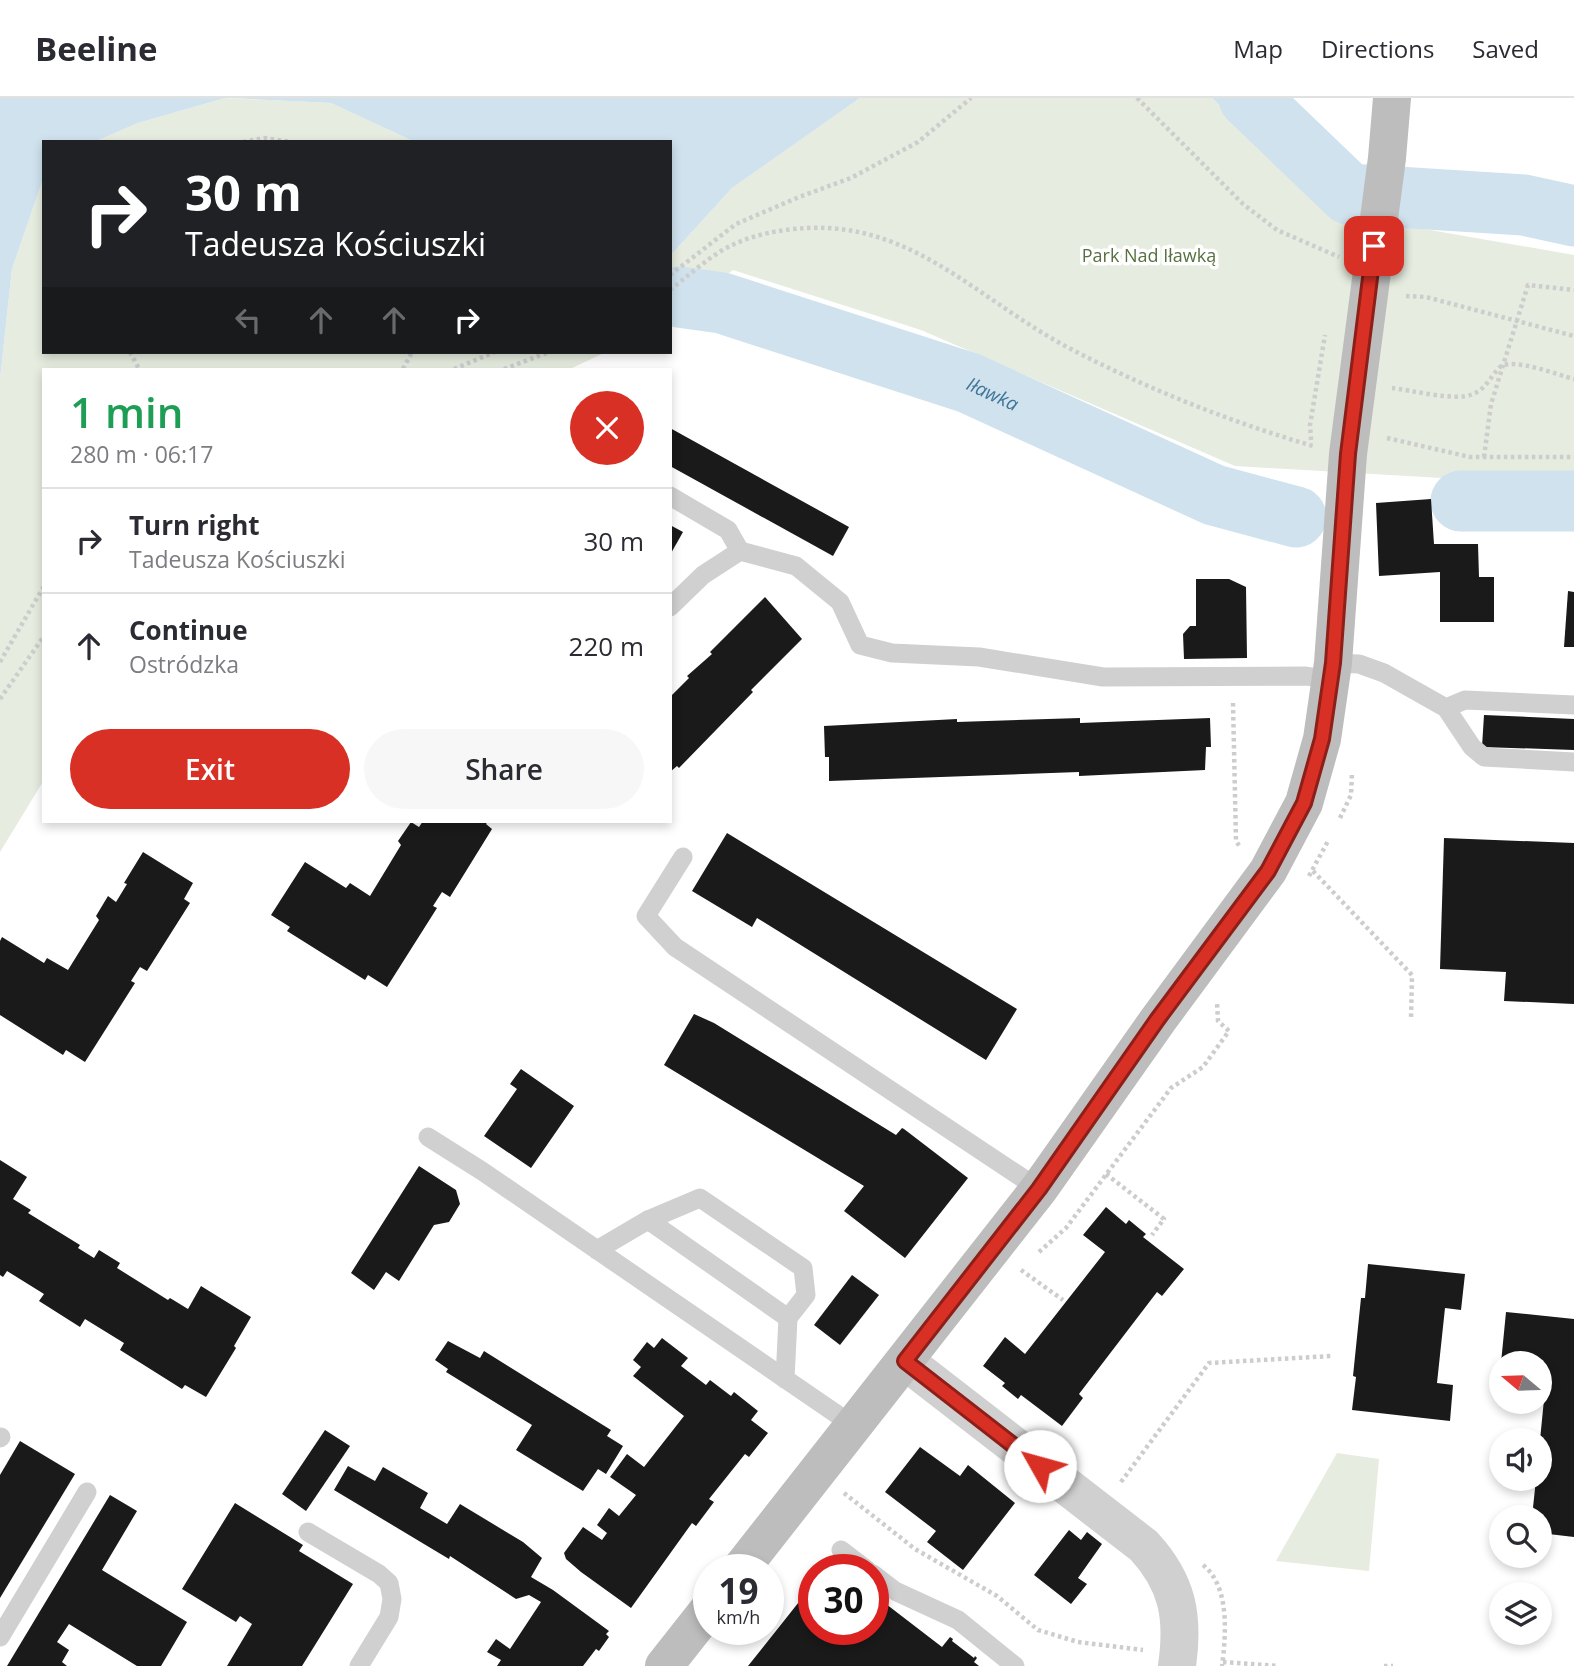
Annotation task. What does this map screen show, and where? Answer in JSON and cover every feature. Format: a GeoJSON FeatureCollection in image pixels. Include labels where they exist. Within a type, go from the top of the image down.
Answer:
{"type":"FeatureCollection","features":[{"type":"Feature","properties":{"kind":"main road"},"geometry":{"type":"LineString","coordinates":[[753,1554],[1039,1189],[1157,1020],[1268,871],[1304,803],[1322,739],[1331,671],[1345,449],[1387,158],[1392,98]]}},
{"type":"Feature","properties":{"kind":"main road"},"geometry":{"type":"LineString","coordinates":[[664,1666],[693,1629]]}},
{"type":"Feature","properties":{"kind":"street"},"geometry":{"type":"LineString","coordinates":[[905,1361],[1144,1546],[1160,1563],[1175,1592],[1180,1617],[1163,1658]]}},
{"type":"Feature","properties":{"kind":"lane"},"geometry":{"type":"LineString","coordinates":[[672,497],[729,530],[740,551],[796,566],[840,602],[860,645],[892,653],[979,657],[1103,677],[1306,676],[1359,664],[1384,673],[1446,708],[1472,747],[1484,757],[1574,762]]}},
{"type":"Feature","properties":{"kind":"lane"},"geometry":{"type":"LineString","coordinates":[[672,605],[703,575],[740,551]]}},
{"type":"Feature","properties":{"kind":"lane"},"geometry":{"type":"LineString","coordinates":[[1446,708],[1465,700],[1574,705]]}},
{"type":"Feature","properties":{"kind":"lane"},"geometry":{"type":"LineString","coordinates":[[683,857],[646,916],[674,947],[1039,1189]]}},
{"type":"Feature","properties":{"kind":"lane"},"geometry":{"type":"LineString","coordinates":[[428,1137],[854,1426]]}},
{"type":"Feature","properties":{"kind":"lane"},"geometry":{"type":"LineString","coordinates":[[597,1250],[648,1220],[700,1198],[803,1268],[806,1295],[788,1318],[785,1379]]}},
{"type":"Feature","properties":{"kind":"lane"},"geometry":{"type":"LineString","coordinates":[[648,1220],[788,1318]]}},
{"type":"Feature","properties":{"kind":"lane"},"geometry":{"type":"LineString","coordinates":[[0,1637],[88,1492]]}},
{"type":"Feature","properties":{"kind":"lane"},"geometry":{"type":"LineString","coordinates":[[308,1532],[379,1574],[389,1583],[392,1599],[389,1617],[359,1666]]}},
{"type":"Feature","properties":{"kind":"lane"},"geometry":{"type":"LineString","coordinates":[[841,1550],[846,1554]]}},
{"type":"Feature","properties":{"kind":"lane"},"geometry":{"type":"LineString","coordinates":[[889,1586],[958,1620],[1015,1666]]}},
{"type":"Feature","properties":{"kind":"path"},"geometry":{"type":"LineString","coordinates":[[672,273],[736,224],[851,178],[918,142],[971,98]]}},
{"type":"Feature","properties":{"kind":"path"},"geometry":{"type":"LineString","coordinates":[[1137,98],[1243,204],[1278,230],[1346,260]]}},
{"type":"Feature","properties":{"kind":"path"},"geometry":{"type":"LineString","coordinates":[[254,140],[278,140]]}},
{"type":"Feature","properties":{"kind":"path"},"geometry":{"type":"LineString","coordinates":[[672,288],[722,250],[760,234],[832,227],[864,232],[895,242],[930,259],[1065,346],[1122,374],[1210,412],[1311,445],[1470,457],[1574,457]]}},
{"type":"Feature","properties":{"kind":"path"},"geometry":{"type":"LineString","coordinates":[[1484,457],[1491,404],[1528,285],[1574,290]]}},
{"type":"Feature","properties":{"kind":"path"},"geometry":{"type":"LineString","coordinates":[[1368,293],[1426,297],[1574,336]]}},
{"type":"Feature","properties":{"kind":"path"},"geometry":{"type":"LineString","coordinates":[[1311,445],[1310,425],[1322,344],[1328,324]]}},
{"type":"Feature","properties":{"kind":"path"},"geometry":{"type":"LineString","coordinates":[[456,368],[490,354]]}},
{"type":"Feature","properties":{"kind":"path"},"geometry":{"type":"LineString","coordinates":[[507,368],[544,354]]}},
{"type":"Feature","properties":{"kind":"path"},"geometry":{"type":"LineString","coordinates":[[1355,394],[1458,397],[1472,395],[1484,387],[1503,365],[1514,362],[1574,379]]}},
{"type":"Feature","properties":{"kind":"path"},"geometry":{"type":"LineString","coordinates":[[1311,445],[1345,449]]}},
{"type":"Feature","properties":{"kind":"path"},"geometry":{"type":"LineString","coordinates":[[0,662],[42,590]]}},
{"type":"Feature","properties":{"kind":"path"},"geometry":{"type":"LineString","coordinates":[[38,599],[42,594]]}},
{"type":"Feature","properties":{"kind":"path"},"geometry":{"type":"LineString","coordinates":[[0,699],[42,639]]}},
{"type":"Feature","properties":{"kind":"path"},"geometry":{"type":"LineString","coordinates":[[1232,677],[1236,841],[1246,857]]}},
{"type":"Feature","properties":{"kind":"path"},"geometry":{"type":"LineString","coordinates":[[1313,871],[1412,975],[1411,1019]]}},
{"type":"Feature","properties":{"kind":"path"},"geometry":{"type":"LineString","coordinates":[[1106,1174],[1164,1219],[1152,1235]]}},
{"type":"Feature","properties":{"kind":"path"},"geometry":{"type":"LineString","coordinates":[[1020,1269],[1063,1300]]}},
{"type":"Feature","properties":{"kind":"path"},"geometry":{"type":"LineString","coordinates":[[1119,1489],[1122,1478],[1209,1363],[1331,1356]]}},
{"type":"Feature","properties":{"kind":"path"},"geometry":{"type":"LineString","coordinates":[[841,1490],[915,1549],[997,1596],[1038,1630],[1078,1642],[1163,1658]]}},
{"type":"Feature","properties":{"kind":"path"},"geometry":{"type":"LineString","coordinates":[[1223,1662],[1278,1666]]}},
{"type":"Feature","properties":{"kind":"path"},"geometry":{"type":"LineString","coordinates":[[1384,1666],[1393,1666]]}},
{"type":"Feature","properties":{"kind":"green space"},"geometry":{"type":"Polygon","coordinates":[[[225,98],[331,103],[411,140],[99,140],[138,123],[225,98]]]}},
{"type":"Feature","properties":{"kind":"green space","name":"Park Nad Iławką"},"geometry":{"type":"Polygon","coordinates":[[[860,98],[1212,98],[1301,184],[1344,215],[1574,255],[1574,481],[1442,478],[1235,466],[921,330],[733,270],[672,316],[672,254],[732,188],[860,98]]]}},
{"type":"Feature","properties":{"kind":"green space"},"geometry":{"type":"Polygon","coordinates":[[[42,182],[42,354],[602,354],[572,368],[42,368],[42,783],[0,852],[0,379],[12,269],[42,182]]]}},
{"type":"Feature","properties":{"kind":"green space"},"geometry":{"type":"Polygon","coordinates":[[[1337,1453],[1379,1459],[1369,1571],[1276,1561],[1337,1453]]]}},
{"type":"Feature","properties":{"kind":"water"},"geometry":{"type":"Polygon","coordinates":[[[0,98],[225,98],[138,123],[99,140],[42,140],[42,182],[12,269],[0,379],[0,98]]]}},
{"type":"Feature","properties":{"kind":"water"},"geometry":{"type":"Polygon","coordinates":[[[230,98],[860,98],[732,188],[672,254],[672,140],[411,140],[331,103],[230,98]]]}},
{"type":"Feature","properties":{"kind":"water"},"geometry":{"type":"Polygon","coordinates":[[[1212,98],[1284,98],[1351,178],[1344,215],[1301,184],[1212,98]]]}},
{"type":"Feature","properties":{"kind":"building"},"geometry":{"type":"Polygon","coordinates":[[[672,429],[849,527],[833,556],[672,467],[672,429]]]}},
{"type":"Feature","properties":{"kind":"building"},"geometry":{"type":"Polygon","coordinates":[[[1431,499],[1434,544],[1478,544],[1479,577],[1494,577],[1494,622],[1440,622],[1440,572],[1379,576],[1376,503],[1431,499]]]}},
{"type":"Feature","properties":{"kind":"building"},"geometry":{"type":"Polygon","coordinates":[[[672,526],[683,532],[672,551],[672,526]]]}},
{"type":"Feature","properties":{"kind":"building"},"geometry":{"type":"Polygon","coordinates":[[[1196,579],[1229,579],[1246,587],[1247,658],[1184,659],[1183,634],[1190,626],[1196,626],[1196,579]]]}},
{"type":"Feature","properties":{"kind":"building"},"geometry":{"type":"Polygon","coordinates":[[[1568,591],[1574,592],[1574,647],[1564,647],[1568,591]]]}},
{"type":"Feature","properties":{"kind":"building"},"geometry":{"type":"Polygon","coordinates":[[[765,597],[802,639],[679,768],[677,766],[672,770],[672,695],[689,678],[687,676],[712,654],[710,652],[765,597]]]}},
{"type":"Feature","properties":{"kind":"building"},"geometry":{"type":"Polygon","coordinates":[[[1484,715],[1574,719],[1574,750],[1482,747],[1484,715]]]}},
{"type":"Feature","properties":{"kind":"building"},"geometry":{"type":"Polygon","coordinates":[[[1080,718],[1080,723],[1210,718],[1211,747],[1206,747],[1205,770],[1079,776],[1079,772],[829,781],[829,757],[825,757],[824,726],[957,719],[957,722],[1080,718]]]}},
{"type":"Feature","properties":{"kind":"building"},"geometry":{"type":"Polygon","coordinates":[[[410,823],[419,827],[422,823],[487,823],[492,829],[450,897],[442,892],[433,906],[437,908],[387,987],[368,975],[365,980],[287,931],[290,927],[271,915],[305,862],[346,888],[350,883],[370,896],[401,845],[398,841],[410,823]]]}},
{"type":"Feature","properties":{"kind":"building"},"geometry":{"type":"Polygon","coordinates":[[[727,833],[1017,1009],[986,1060],[757,918],[752,927],[692,891],[727,833]]]}},
{"type":"Feature","properties":{"kind":"building"},"geometry":{"type":"Polygon","coordinates":[[[1444,838],[1574,843],[1574,1004],[1504,1001],[1506,972],[1440,969],[1444,838]]]}},
{"type":"Feature","properties":{"kind":"building"},"geometry":{"type":"Polygon","coordinates":[[[143,852],[193,883],[184,899],[190,903],[147,971],[140,967],[131,981],[135,983],[85,1062],[66,1050],[63,1055],[0,1015],[0,941],[2,937],[44,963],[47,958],[68,970],[99,920],[96,916],[108,896],[116,902],[143,852]]]}},
{"type":"Feature","properties":{"kind":"building"},"geometry":{"type":"Polygon","coordinates":[[[694,1014],[714,1023],[896,1135],[904,1129],[968,1178],[905,1258],[844,1211],[864,1186],[664,1065],[694,1014]]]}},
{"type":"Feature","properties":{"kind":"building"},"geometry":{"type":"Polygon","coordinates":[[[521,1069],[574,1106],[531,1168],[484,1136],[517,1089],[510,1084],[521,1069]]]}},
{"type":"Feature","properties":{"kind":"building"},"geometry":{"type":"Polygon","coordinates":[[[0,1160],[27,1177],[13,1199],[31,1210],[28,1213],[80,1245],[78,1248],[94,1258],[99,1250],[120,1263],[117,1268],[168,1300],[170,1298],[188,1309],[201,1286],[251,1317],[234,1346],[236,1348],[206,1397],[185,1385],[182,1389],[120,1350],[124,1343],[85,1319],[80,1327],[39,1301],[44,1294],[7,1271],[3,1277],[0,1275],[0,1160]]]}},
{"type":"Feature","properties":{"kind":"building"},"geometry":{"type":"Polygon","coordinates":[[[419,1166],[456,1190],[460,1204],[449,1222],[434,1225],[399,1281],[386,1272],[374,1290],[351,1273],[419,1166]]]}},
{"type":"Feature","properties":{"kind":"building"},"geometry":{"type":"Polygon","coordinates":[[[1106,1207],[1126,1224],[1129,1220],[1146,1234],[1143,1237],[1184,1269],[1162,1296],[1157,1292],[1079,1394],[1083,1398],[1062,1426],[1021,1395],[1018,1399],[1002,1386],[1005,1383],[983,1366],[1005,1337],[1025,1354],[1105,1252],[1083,1235],[1106,1207]]]}},
{"type":"Feature","properties":{"kind":"building"},"geometry":{"type":"Polygon","coordinates":[[[1368,1264],[1465,1274],[1461,1310],[1445,1308],[1437,1383],[1453,1385],[1450,1421],[1352,1410],[1361,1298],[1365,1298],[1368,1264]]]}},
{"type":"Feature","properties":{"kind":"building"},"geometry":{"type":"Polygon","coordinates":[[[852,1275],[879,1295],[840,1345],[814,1325],[852,1275]]]}},
{"type":"Feature","properties":{"kind":"building"},"geometry":{"type":"Polygon","coordinates":[[[1506,1312],[1574,1319],[1574,1537],[1552,1534],[1552,1505],[1533,1505],[1535,1491],[1552,1491],[1552,1428],[1541,1428],[1543,1414],[1552,1414],[1552,1351],[1502,1351],[1506,1312]]]}},
{"type":"Feature","properties":{"kind":"building"},"geometry":{"type":"Polygon","coordinates":[[[662,1338],[688,1358],[681,1366],[706,1385],[710,1380],[731,1396],[734,1392],[758,1411],[751,1420],[768,1433],[749,1457],[745,1454],[709,1499],[714,1502],[696,1526],[692,1523],[631,1608],[581,1572],[566,1559],[564,1553],[583,1527],[602,1540],[607,1533],[597,1525],[609,1508],[619,1516],[636,1495],[610,1477],[627,1454],[644,1467],[684,1416],[633,1376],[641,1367],[633,1360],[647,1342],[654,1348],[662,1338]]]}},
{"type":"Feature","properties":{"kind":"building"},"geometry":{"type":"Polygon","coordinates":[[[448,1341],[480,1358],[484,1351],[611,1430],[607,1436],[623,1446],[606,1474],[598,1469],[583,1491],[516,1450],[532,1425],[446,1372],[448,1369],[435,1360],[448,1341]]]}},
{"type":"Feature","properties":{"kind":"building"},"geometry":{"type":"Polygon","coordinates":[[[325,1430],[350,1446],[306,1511],[282,1494],[325,1430]]]}},
{"type":"Feature","properties":{"kind":"building"},"geometry":{"type":"Polygon","coordinates":[[[20,1441],[75,1474],[0,1598],[0,1475],[20,1441]]]}},
{"type":"Feature","properties":{"kind":"building"},"geometry":{"type":"Polygon","coordinates":[[[920,1447],[960,1476],[968,1465],[1015,1503],[963,1570],[927,1542],[936,1531],[885,1492],[920,1447]]]}},
{"type":"Feature","properties":{"kind":"building"},"geometry":{"type":"Polygon","coordinates":[[[348,1466],[375,1481],[383,1467],[428,1493],[420,1508],[447,1524],[460,1504],[523,1542],[542,1558],[531,1577],[609,1631],[606,1634],[609,1637],[583,1666],[497,1666],[501,1660],[487,1652],[496,1639],[510,1649],[541,1602],[529,1595],[516,1599],[450,1556],[449,1559],[334,1490],[348,1466]]]}},
{"type":"Feature","properties":{"kind":"building"},"geometry":{"type":"Polygon","coordinates":[[[110,1495],[137,1511],[102,1570],[187,1622],[161,1666],[137,1666],[69,1624],[57,1642],[69,1650],[62,1662],[67,1666],[7,1666],[110,1495]]]}},
{"type":"Feature","properties":{"kind":"building"},"geometry":{"type":"Polygon","coordinates":[[[235,1503],[303,1545],[299,1551],[353,1584],[302,1666],[227,1666],[252,1624],[240,1616],[236,1622],[182,1589],[235,1503]]]}},
{"type":"Feature","properties":{"kind":"building"},"geometry":{"type":"Polygon","coordinates":[[[1069,1530],[1081,1540],[1087,1532],[1102,1544],[1078,1578],[1087,1584],[1071,1604],[1034,1575],[1069,1530]]]}},
{"type":"Feature","properties":{"kind":"building"},"geometry":{"type":"Polygon","coordinates":[[[798,1603],[798,1645],[889,1645],[889,1606],[942,1647],[950,1637],[977,1658],[974,1662],[979,1666],[748,1666],[765,1645],[784,1645],[784,1621],[798,1603]]]}},
{"type":"Feature","properties":{"kind":"waterway","name":"Iławka"},"geometry":{"type":"LineString","coordinates":[[1249,98],[1349,194],[1524,205],[1574,216]]}},
{"type":"Feature","properties":{"kind":"waterway","name":"Iławka"},"geometry":{"type":"LineString","coordinates":[[679,297],[722,303],[969,383],[1214,495],[1296,517]]}},
{"type":"Feature","properties":{"kind":"waterway","name":"Iławka"},"geometry":{"type":"LineString","coordinates":[[1461,501],[1574,501]]}},
{"type":"Feature","properties":{"kind":"route"},"geometry":{"type":"LineString","coordinates":[[1040,1466],[905,1361],[1039,1189],[1157,1020],[1268,871],[1304,803],[1322,739],[1333,663],[1348,454],[1374,246]]}}]}
